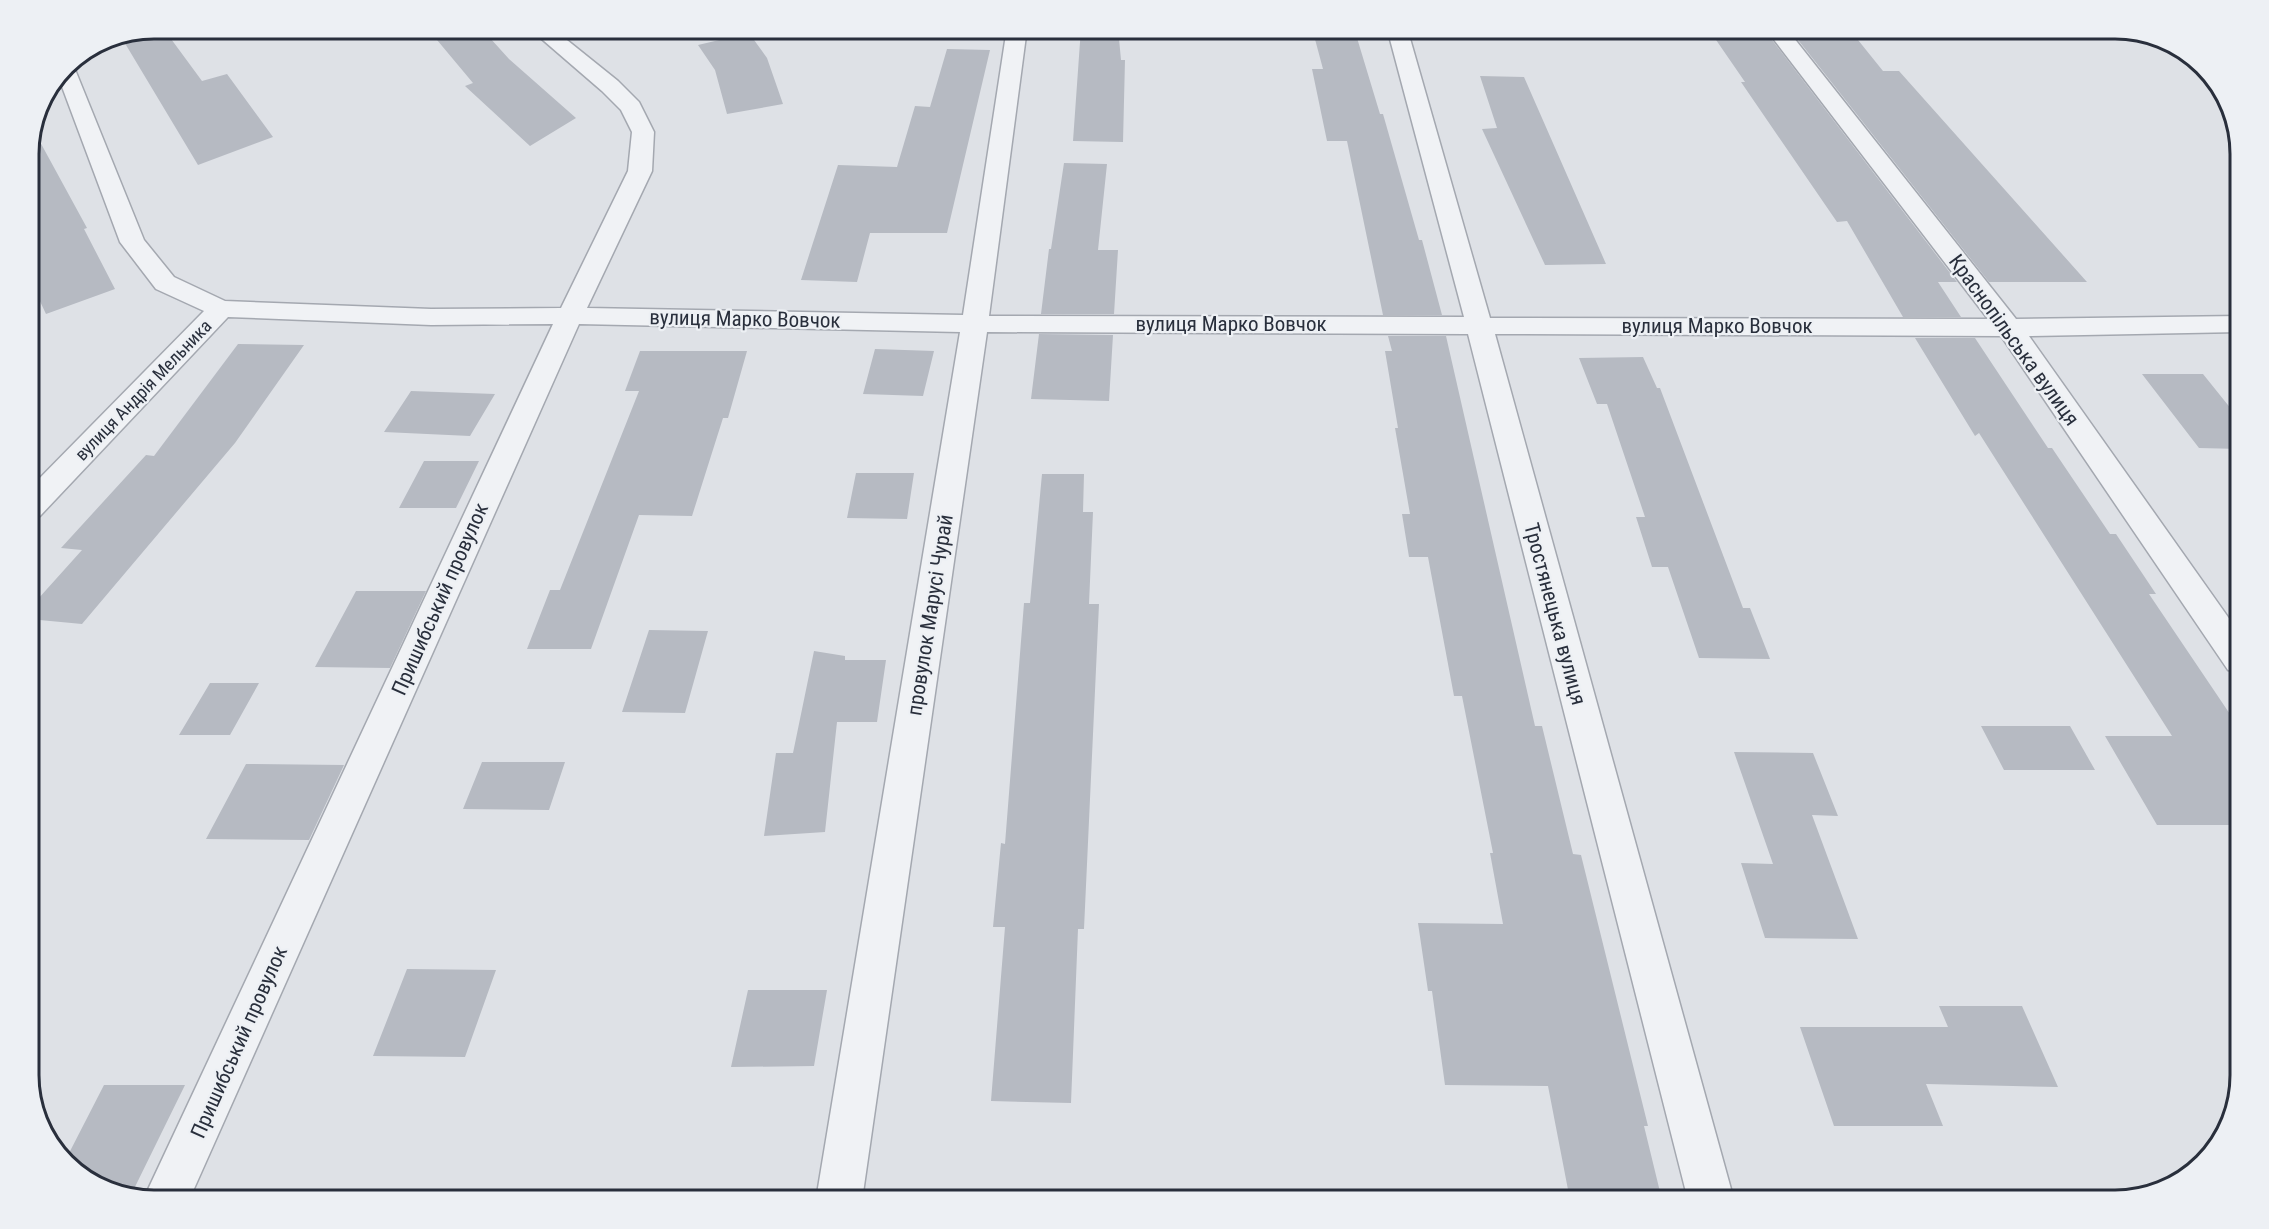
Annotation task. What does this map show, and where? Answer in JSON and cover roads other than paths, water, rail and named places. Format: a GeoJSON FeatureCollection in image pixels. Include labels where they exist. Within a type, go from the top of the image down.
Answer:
{"type":"FeatureCollection","features":[{"type":"Feature","properties":{"kind":"street","name":"Пришибський провулок"},"geometry":{"type":"LineString","coordinates":[[171,1190],[570,316],[640,171],[644,132],[631,107],[610,86],[552,39]]}},
{"type":"Feature","properties":{"kind":"street","name":"провулок Марусі Чурай"},"geometry":{"type":"LineString","coordinates":[[841,1190],[975,324],[1015,39]]}},
{"type":"Feature","properties":{"kind":"street","name":"Тростянецька вулиця"},"geometry":{"type":"LineString","coordinates":[[1400,39],[1479,325],[1708,1190]]}},
{"type":"Feature","properties":{"kind":"street","name":"Краснопільська вулиця"},"geometry":{"type":"LineString","coordinates":[[1784,39],[2009,328],[2230,646]]}},
{"type":"Feature","properties":{"kind":"street","name":"вулиця Андрія Мельника"},"geometry":{"type":"LineString","coordinates":[[39,498],[222,309],[165,283],[132,242],[69,77]]}},
{"type":"Feature","properties":{"kind":"street","name":"вулиця Марко Вовчок"},"geometry":{"type":"LineString","coordinates":[[222,309],[431,317],[570,316],[975,324],[2009,328],[2230,324]]}}]}
